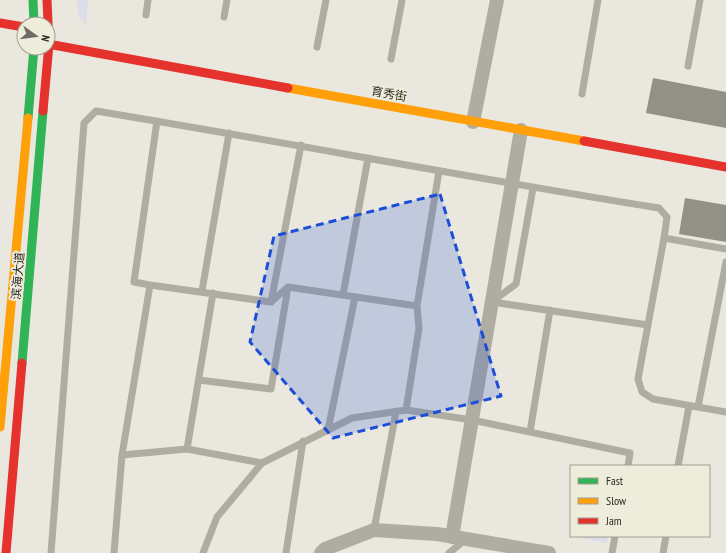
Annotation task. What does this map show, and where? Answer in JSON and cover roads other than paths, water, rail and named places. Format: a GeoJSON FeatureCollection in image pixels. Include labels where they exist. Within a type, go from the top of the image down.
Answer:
{"type":"FeatureCollection","features":[{"type":"Feature","properties":{"kind":"main road"},"geometry":{"type":"LineString","coordinates":[[33,0],[34,16]]}},
{"type":"Feature","properties":{"kind":"main road","name":"滨海大道"},"geometry":{"type":"LineString","coordinates":[[47,0],[49,16]]}},
{"type":"Feature","properties":{"kind":"main road"},"geometry":{"type":"LineString","coordinates":[[0,23],[16,26]]}},
{"type":"Feature","properties":{"kind":"main road","name":"育秀街"},"geometry":{"type":"LineString","coordinates":[[56,45],[475,113],[521,130],[726,168]]}},
{"type":"Feature","properties":{"kind":"main road","name":"滨海大道"},"geometry":{"type":"LineString","coordinates":[[0,427],[33,56]]}},
{"type":"Feature","properties":{"kind":"main road","name":"滨海大道"},"geometry":{"type":"LineString","coordinates":[[6,553],[47,56]]}},
{"type":"Feature","properties":{"kind":"street"},"geometry":{"type":"LineString","coordinates":[[475,113],[497,0]]}},
{"type":"Feature","properties":{"kind":"street"},"geometry":{"type":"LineString","coordinates":[[452,537],[521,130]]}},
{"type":"Feature","properties":{"kind":"street"},"geometry":{"type":"LineString","coordinates":[[321,553],[325,549],[374,530],[452,537],[549,553]]}},
{"type":"Feature","properties":{"kind":"lane"},"geometry":{"type":"LineString","coordinates":[[146,15],[148,0]]}},
{"type":"Feature","properties":{"kind":"lane"},"geometry":{"type":"LineString","coordinates":[[224,17],[227,0]]}},
{"type":"Feature","properties":{"kind":"lane"},"geometry":{"type":"LineString","coordinates":[[317,47],[326,0]]}},
{"type":"Feature","properties":{"kind":"lane"},"geometry":{"type":"LineString","coordinates":[[391,60],[402,0]]}},
{"type":"Feature","properties":{"kind":"lane"},"geometry":{"type":"LineString","coordinates":[[582,94],[598,0]]}},
{"type":"Feature","properties":{"kind":"lane"},"geometry":{"type":"LineString","coordinates":[[688,66],[700,0]]}},
{"type":"Feature","properties":{"kind":"lane"},"geometry":{"type":"LineString","coordinates":[[51,553],[84,123],[96,111],[301,145],[512,185],[659,208],[667,217],[638,379],[642,392],[652,399],[726,412]]}},
{"type":"Feature","properties":{"kind":"lane"},"geometry":{"type":"LineString","coordinates":[[157,121],[134,282],[271,302]]}},
{"type":"Feature","properties":{"kind":"lane"},"geometry":{"type":"LineString","coordinates":[[202,291],[229,133]]}},
{"type":"Feature","properties":{"kind":"lane"},"geometry":{"type":"LineString","coordinates":[[271,302],[301,145]]}},
{"type":"Feature","properties":{"kind":"lane"},"geometry":{"type":"LineString","coordinates":[[343,295],[368,158]]}},
{"type":"Feature","properties":{"kind":"lane"},"geometry":{"type":"LineString","coordinates":[[406,410],[419,328],[417,306],[439,171]]}},
{"type":"Feature","properties":{"kind":"lane"},"geometry":{"type":"LineString","coordinates":[[492,302],[516,284],[533,188]]}},
{"type":"Feature","properties":{"kind":"lane"},"geometry":{"type":"LineString","coordinates":[[664,238],[726,249]]}},
{"type":"Feature","properties":{"kind":"lane"},"geometry":{"type":"LineString","coordinates":[[698,407],[726,262]]}},
{"type":"Feature","properties":{"kind":"lane"},"geometry":{"type":"LineString","coordinates":[[114,553],[122,456],[150,285]]}},
{"type":"Feature","properties":{"kind":"lane"},"geometry":{"type":"LineString","coordinates":[[271,302],[288,287],[417,306]]}},
{"type":"Feature","properties":{"kind":"lane"},"geometry":{"type":"LineString","coordinates":[[198,380],[271,389],[288,287]]}},
{"type":"Feature","properties":{"kind":"lane"},"geometry":{"type":"LineString","coordinates":[[187,449],[213,293]]}},
{"type":"Feature","properties":{"kind":"lane"},"geometry":{"type":"LineString","coordinates":[[328,430],[354,296]]}},
{"type":"Feature","properties":{"kind":"lane"},"geometry":{"type":"LineString","coordinates":[[492,302],[648,325]]}},
{"type":"Feature","properties":{"kind":"lane"},"geometry":{"type":"LineString","coordinates":[[530,432],[550,310]]}},
{"type":"Feature","properties":{"kind":"lane"},"geometry":{"type":"LineString","coordinates":[[678,465],[689,406]]}},
{"type":"Feature","properties":{"kind":"lane"},"geometry":{"type":"LineString","coordinates":[[203,553],[217,517],[262,463],[303,441],[352,418],[406,410],[472,420],[630,453],[628,465]]}},
{"type":"Feature","properties":{"kind":"lane"},"geometry":{"type":"LineString","coordinates":[[374,530],[396,412]]}},
{"type":"Feature","properties":{"kind":"lane"},"geometry":{"type":"LineString","coordinates":[[286,553],[303,441]]}},
{"type":"Feature","properties":{"kind":"lane"},"geometry":{"type":"LineString","coordinates":[[122,456],[187,449],[262,463]]}},
{"type":"Feature","properties":{"kind":"lane"},"geometry":{"type":"LineString","coordinates":[[612,553],[615,537]]}},
{"type":"Feature","properties":{"kind":"lane"},"geometry":{"type":"LineString","coordinates":[[663,553],[666,537]]}},
{"type":"Feature","properties":{"kind":"lane"},"geometry":{"type":"LineString","coordinates":[[449,553],[466,539]]}}]}
